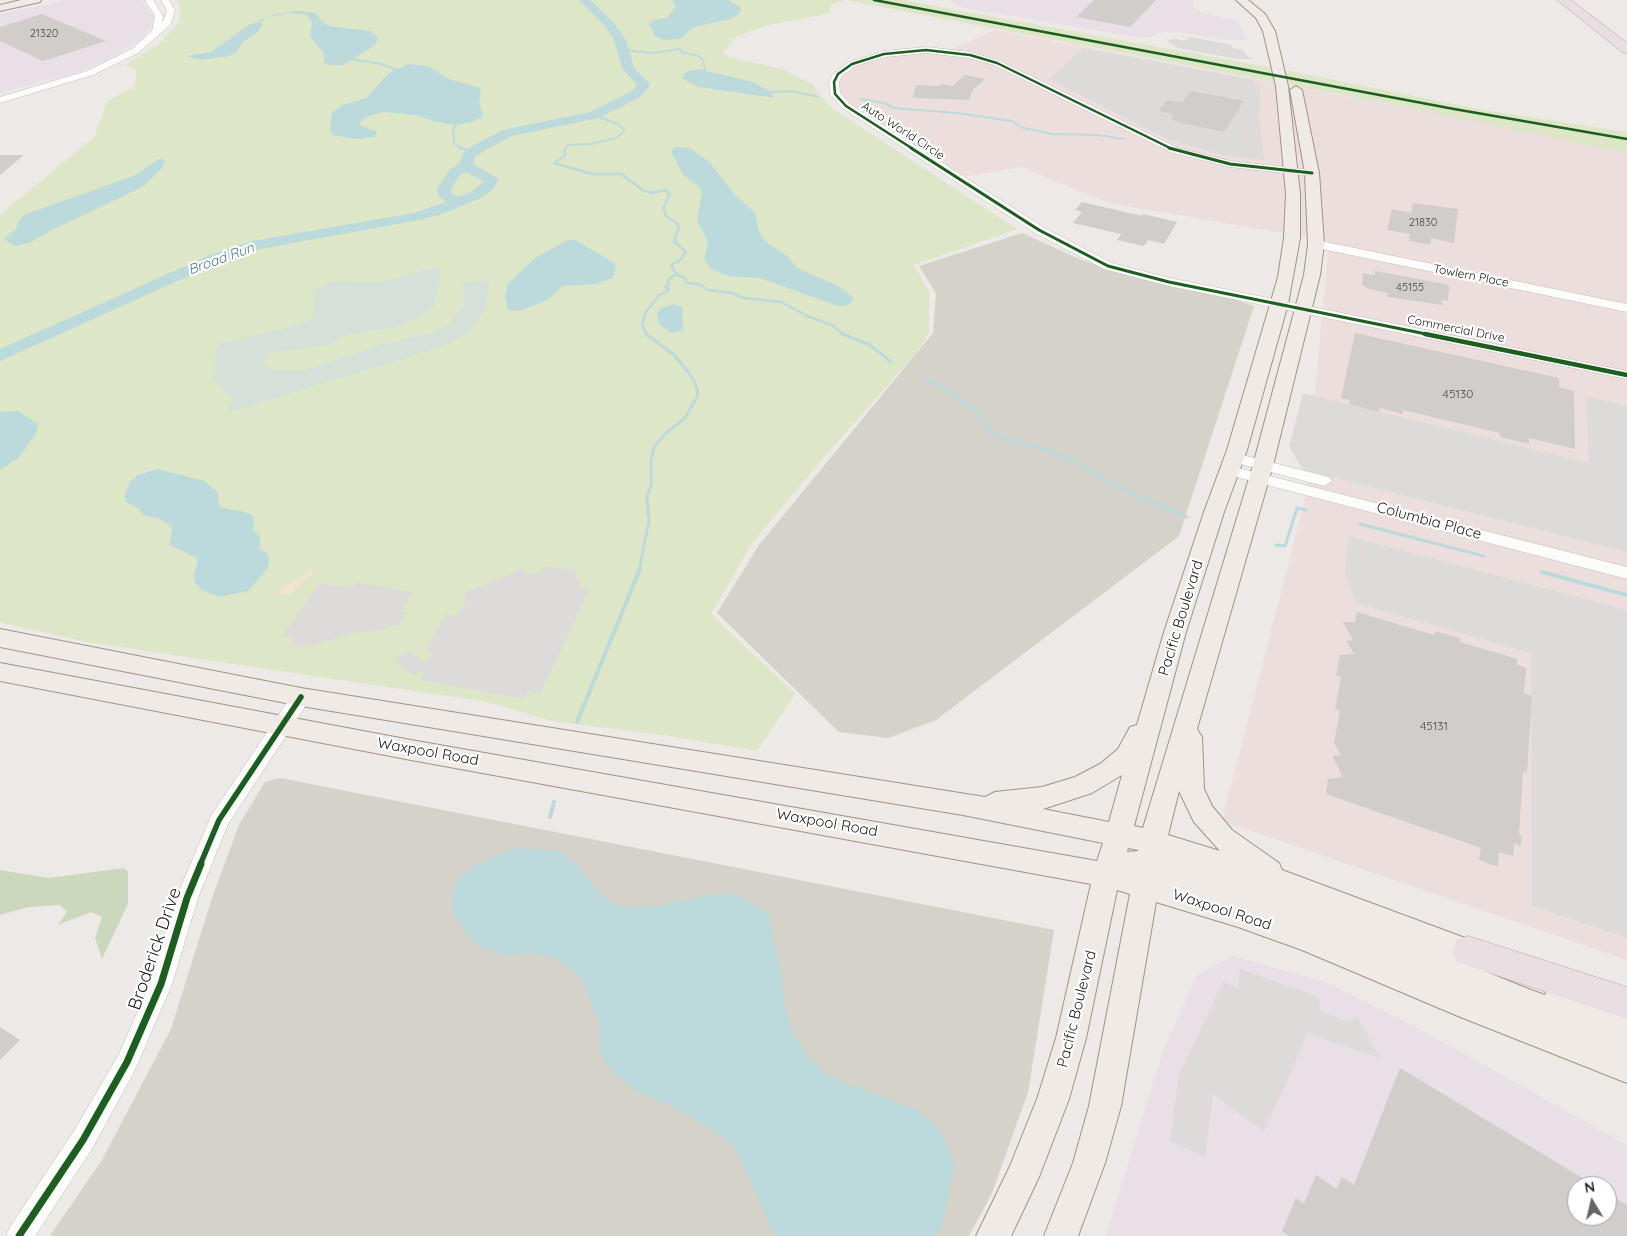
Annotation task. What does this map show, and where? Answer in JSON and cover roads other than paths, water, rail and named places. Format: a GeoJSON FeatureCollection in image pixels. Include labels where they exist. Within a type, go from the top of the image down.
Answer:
{"type":"FeatureCollection","features":[{"type":"Feature","properties":{"kind":"highway"},"geometry":{"type":"LineString","coordinates":[[1563,0],[1627,50]]}},
{"type":"Feature","properties":{"kind":"highway"},"geometry":{"type":"LineString","coordinates":[[1581,0],[1627,34]]}},
{"type":"Feature","properties":{"kind":"highway"},"geometry":{"type":"LineString","coordinates":[[1468,951],[1627,1003]]}},
{"type":"Feature","properties":{"kind":"main road"},"geometry":{"type":"LineString","coordinates":[[0,1],[4,0]]}},
{"type":"Feature","properties":{"kind":"main road"},"geometry":{"type":"LineString","coordinates":[[0,8],[36,0]]}},
{"type":"Feature","properties":{"kind":"main road","name":"Pacific Boulevard"},"geometry":{"type":"LineString","coordinates":[[1061,1236],[1089,1163],[1105,1106],[1157,822],[1261,471],[1314,264],[1316,244],[1312,173],[1289,88],[1278,66],[1272,39],[1266,24],[1254,9],[1241,0]]}},
{"type":"Feature","properties":{"kind":"main road"},"geometry":{"type":"LineString","coordinates":[[1258,0],[1274,15]]}},
{"type":"Feature","properties":{"kind":"main road","name":"Pacific Boulevard"},"geometry":{"type":"LineString","coordinates":[[993,1236],[1022,1177],[1053,1098],[1083,993],[1107,875],[1161,686],[1214,512],[1232,464],[1281,300],[1292,238],[1289,88],[1293,68]]}},
{"type":"Feature","properties":{"kind":"main road","name":"Waxpool Road"},"geometry":{"type":"LineString","coordinates":[[0,638],[301,697],[963,804],[1119,835],[1150,863],[1238,914],[1308,939],[1469,1006],[1627,1068]]}},
{"type":"Feature","properties":{"kind":"main road","name":"Waxpool Road"},"geometry":{"type":"LineString","coordinates":[[0,672],[1107,875],[1150,863],[1281,882],[1468,951],[1532,982],[1627,1021]]}},
{"type":"Feature","properties":{"kind":"main road"},"geometry":{"type":"LineString","coordinates":[[963,804],[1006,803],[1042,798],[1084,785],[1109,771],[1127,756],[1161,686]]}},
{"type":"Feature","properties":{"kind":"main road"},"geometry":{"type":"LineString","coordinates":[[1191,710],[1191,789],[1203,814],[1223,838],[1281,882]]}},
{"type":"Feature","properties":{"kind":"main road"},"geometry":{"type":"LineString","coordinates":[[1150,863],[1350,930],[1530,1004],[1627,1041]]}},
{"type":"Feature","properties":{"kind":"street"},"geometry":{"type":"LineString","coordinates":[[149,0],[160,16],[156,34]]}},
{"type":"Feature","properties":{"kind":"street"},"geometry":{"type":"LineString","coordinates":[[0,100],[90,73],[135,51],[167,23],[171,13],[170,7],[165,0]]}},
{"type":"Feature","properties":{"kind":"street","name":"Auto World Circle"},"geometry":{"type":"LineString","coordinates":[[1281,300],[1148,277],[1108,266],[1071,248],[1038,230],[840,102],[834,90],[834,82],[838,74],[859,61],[893,52],[926,50],[970,55],[997,63],[1174,150],[1230,164],[1312,173]]}},
{"type":"Feature","properties":{"kind":"street","name":"Towlern Place"},"geometry":{"type":"LineString","coordinates":[[1316,244],[1627,308]]}},
{"type":"Feature","properties":{"kind":"street","name":"Commercial Drive"},"geometry":{"type":"LineString","coordinates":[[1281,300],[1627,375]]}},
{"type":"Feature","properties":{"kind":"street","name":"Commercial Drive"},"geometry":{"type":"LineString","coordinates":[[1305,305],[1627,366]]}},
{"type":"Feature","properties":{"kind":"street","name":"Columbia Place"},"geometry":{"type":"LineString","coordinates":[[1232,464],[1627,560]]}},
{"type":"Feature","properties":{"kind":"street","name":"Columbia Place"},"geometry":{"type":"LineString","coordinates":[[1261,471],[1627,573]]}},
{"type":"Feature","properties":{"kind":"street","name":"Broderick Drive"},"geometry":{"type":"LineString","coordinates":[[19,1236],[83,1140],[111,1092],[161,984],[187,898],[208,842],[249,773],[301,697]]}},
{"type":"Feature","properties":{"kind":"water"},"geometry":{"type":"Polygon","coordinates":[[[672,0],[729,0],[741,8],[739,14],[730,19],[694,27],[680,39],[664,40],[655,36],[649,24],[653,20],[667,18],[676,6],[672,0]]]}},
{"type":"Feature","properties":{"kind":"water"},"geometry":{"type":"Polygon","coordinates":[[[299,11],[315,13],[329,26],[370,31],[378,40],[373,46],[344,65],[329,65],[324,62],[324,54],[310,36],[312,23],[306,14],[288,13],[260,19],[276,14],[299,11]]]}},
{"type":"Feature","properties":{"kind":"water"},"geometry":{"type":"Polygon","coordinates":[[[263,23],[259,31],[242,43],[237,52],[229,56],[200,60],[186,56],[211,52],[250,24],[263,23]]]}},
{"type":"Feature","properties":{"kind":"water"},"geometry":{"type":"Polygon","coordinates":[[[408,64],[429,66],[446,78],[480,88],[479,102],[483,116],[473,122],[455,125],[433,121],[416,115],[384,112],[368,116],[361,121],[360,125],[377,132],[374,137],[357,139],[333,135],[330,129],[332,112],[343,105],[366,98],[389,73],[408,64]]]}},
{"type":"Feature","properties":{"kind":"water"},"geometry":{"type":"Polygon","coordinates":[[[698,69],[753,82],[769,91],[775,98],[699,87],[682,78],[686,72],[698,69]]]}},
{"type":"Feature","properties":{"kind":"water"},"geometry":{"type":"Polygon","coordinates":[[[675,147],[690,148],[710,163],[735,195],[755,213],[759,232],[765,241],[786,255],[797,268],[836,285],[852,296],[853,300],[848,305],[838,306],[760,278],[728,276],[711,269],[704,260],[708,242],[697,220],[702,192],[699,186],[684,176],[671,152],[675,147]]]}},
{"type":"Feature","properties":{"kind":"water"},"geometry":{"type":"Polygon","coordinates":[[[158,159],[165,160],[163,167],[146,184],[136,190],[29,243],[15,246],[4,239],[16,229],[19,220],[26,214],[136,175],[158,159]]]}},
{"type":"Feature","properties":{"kind":"water"},"geometry":{"type":"Polygon","coordinates":[[[568,240],[575,240],[613,262],[616,267],[613,278],[595,284],[563,286],[549,299],[520,311],[508,310],[505,296],[510,282],[535,258],[568,240]]]}},
{"type":"Feature","properties":{"kind":"water"},"geometry":{"type":"Polygon","coordinates":[[[675,304],[682,307],[683,330],[671,333],[659,324],[657,314],[660,308],[675,304]]]}},
{"type":"Feature","properties":{"kind":"water"},"geometry":{"type":"Polygon","coordinates":[[[18,411],[38,424],[36,434],[18,458],[0,470],[0,412],[18,411]]]}},
{"type":"Feature","properties":{"kind":"water"},"geometry":{"type":"Polygon","coordinates":[[[157,469],[204,481],[218,492],[219,507],[249,513],[254,518],[253,530],[260,536],[260,549],[267,553],[269,558],[268,568],[248,591],[219,597],[201,590],[195,583],[194,575],[197,558],[170,545],[172,527],[160,519],[143,515],[138,508],[126,502],[124,496],[130,482],[138,475],[157,469]]]}},
{"type":"Feature","properties":{"kind":"water"},"geometry":{"type":"Polygon","coordinates":[[[527,848],[561,852],[577,865],[597,891],[612,903],[631,908],[662,906],[712,894],[735,894],[768,914],[781,972],[785,1008],[791,1030],[807,1056],[829,1077],[916,1109],[940,1131],[955,1162],[943,1223],[936,1236],[774,1236],[747,1172],[732,1143],[681,1111],[636,1091],[605,1064],[600,1048],[599,1022],[583,982],[572,969],[549,956],[526,953],[505,956],[478,946],[460,925],[452,912],[455,883],[472,867],[512,849],[527,848]]]}},
{"type":"Feature","properties":{"kind":"waterway","name":"Broad Run"},"geometry":{"type":"LineString","coordinates":[[465,166],[469,155],[508,133],[594,115],[636,94],[642,88],[644,84],[628,68],[620,40],[609,24],[584,0]]}},
{"type":"Feature","properties":{"kind":"waterway"},"geometry":{"type":"LineString","coordinates":[[256,24],[263,19]]}},
{"type":"Feature","properties":{"kind":"waterway"},"geometry":{"type":"LineString","coordinates":[[623,50],[653,53],[680,49],[683,53],[696,55],[703,59],[705,70]]}},
{"type":"Feature","properties":{"kind":"waterway"},"geometry":{"type":"LineString","coordinates":[[352,59],[381,64],[397,70]]}},
{"type":"Feature","properties":{"kind":"waterway"},"geometry":{"type":"LineString","coordinates":[[767,92],[792,91],[818,97]]}},
{"type":"Feature","properties":{"kind":"waterway"},"geometry":{"type":"LineString","coordinates":[[860,99],[884,103],[894,108],[957,113],[1012,121],[1023,128],[1052,134],[1097,135],[1124,139]]}},
{"type":"Feature","properties":{"kind":"waterway"},"geometry":{"type":"LineString","coordinates":[[565,149],[568,145],[591,144],[616,138],[625,131],[618,124],[594,115]]}},
{"type":"Feature","properties":{"kind":"waterway"},"geometry":{"type":"LineString","coordinates":[[457,123],[453,130],[454,143],[463,149]]}},
{"type":"Feature","properties":{"kind":"waterway"},"geometry":{"type":"LineString","coordinates":[[463,149],[474,151]]}},
{"type":"Feature","properties":{"kind":"waterway"},"geometry":{"type":"LineString","coordinates":[[565,149],[565,156],[554,163],[592,174],[621,174],[644,191],[653,193],[665,190],[670,194],[663,208],[667,217],[677,223],[679,227],[674,241],[686,252],[680,260],[671,265],[676,274]]}},
{"type":"Feature","properties":{"kind":"waterway","name":"Broad Run"},"geometry":{"type":"LineString","coordinates":[[0,356],[216,258],[252,246],[414,217],[434,212],[476,195],[488,186],[492,179],[465,166]]}},
{"type":"Feature","properties":{"kind":"waterway","name":"Broad Run"},"geometry":{"type":"LineString","coordinates":[[455,202],[445,195],[444,189],[455,172],[465,166]]}},
{"type":"Feature","properties":{"kind":"waterway"},"geometry":{"type":"LineString","coordinates":[[647,335],[642,324],[646,312],[659,295],[669,290],[665,286],[669,284],[668,280],[676,274]]}},
{"type":"Feature","properties":{"kind":"waterway"},"geometry":{"type":"LineString","coordinates":[[676,274],[685,278],[686,283],[699,284],[708,290],[732,293],[744,298],[781,302],[807,316],[832,325],[844,335]]}},
{"type":"Feature","properties":{"kind":"waterway"},"geometry":{"type":"LineString","coordinates":[[639,570],[649,521],[647,497],[651,486],[651,459],[654,447],[666,433],[685,418],[698,395],[695,383],[674,355],[647,335]]}},
{"type":"Feature","properties":{"kind":"waterway"},"geometry":{"type":"LineString","coordinates":[[844,335],[870,345],[891,362]]}},
{"type":"Feature","properties":{"kind":"waterway"},"geometry":{"type":"LineString","coordinates":[[924,379],[938,385],[977,411],[993,435],[1047,450],[1075,462],[1118,487],[1187,517]]}},
{"type":"Feature","properties":{"kind":"waterway"},"geometry":{"type":"LineString","coordinates":[[1276,545],[1285,546],[1297,508],[1306,510]]}},
{"type":"Feature","properties":{"kind":"waterway"},"geometry":{"type":"LineString","coordinates":[[1360,524],[1484,556]]}},
{"type":"Feature","properties":{"kind":"waterway"},"geometry":{"type":"LineString","coordinates":[[577,722],[640,569]]}},
{"type":"Feature","properties":{"kind":"waterway"},"geometry":{"type":"LineString","coordinates":[[1542,572],[1627,595]]}},
{"type":"Feature","properties":{"kind":"waterway"},"geometry":{"type":"LineString","coordinates":[[550,817],[554,802]]}}]}
